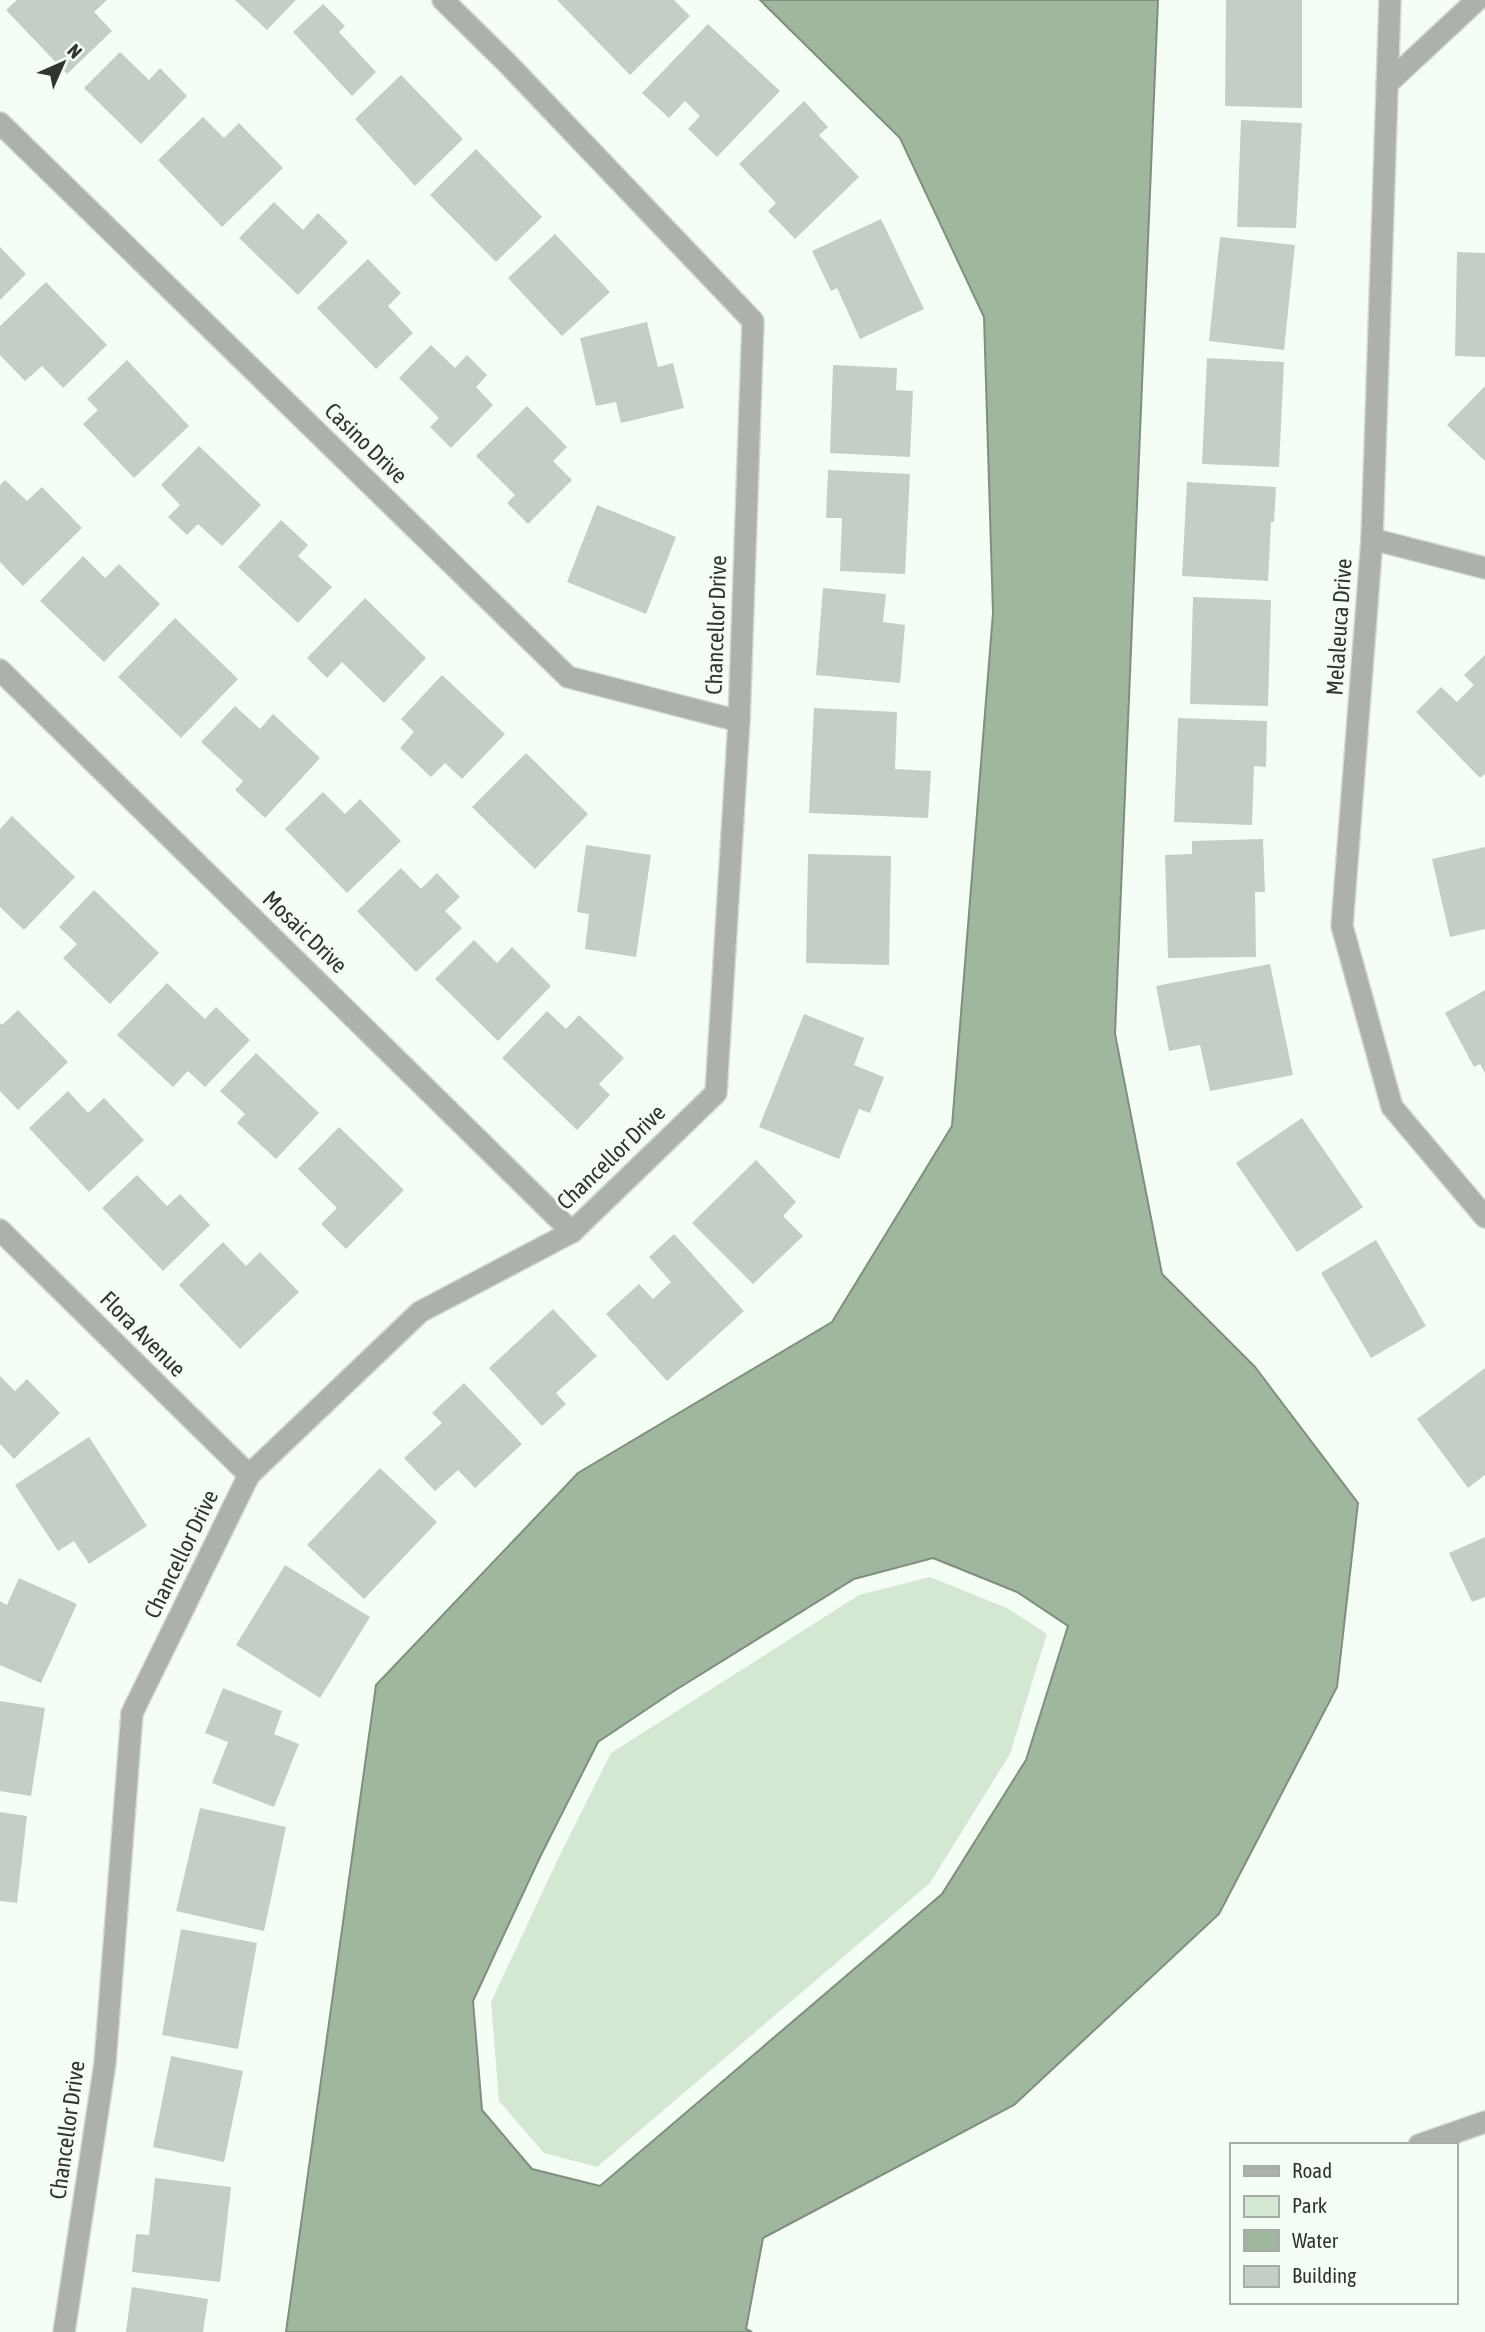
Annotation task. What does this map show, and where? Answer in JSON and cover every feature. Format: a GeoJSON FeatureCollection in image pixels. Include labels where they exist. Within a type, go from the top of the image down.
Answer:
{"type":"FeatureCollection","features":[{"type":"Feature","properties":{"kind":"street","name":"Chancellor Drive"},"geometry":{"type":"LineString","coordinates":[[64,2332],[105,2063],[132,1713],[249,1475],[419,1312],[572,1232],[716,1093],[739,721],[753,321],[507,63],[443,0]]}},
{"type":"Feature","properties":{"kind":"street","name":"Melaleuca Drive"},"geometry":{"type":"LineString","coordinates":[[1390,0],[1372,540],[1342,926],[1392,1107],[1485,1217]]}},
{"type":"Feature","properties":{"kind":"street"},"geometry":{"type":"LineString","coordinates":[[1387,84],[1477,0]]}},
{"type":"Feature","properties":{"kind":"street","name":"Casino Drive"},"geometry":{"type":"LineString","coordinates":[[0,123],[568,677],[739,721]]}},
{"type":"Feature","properties":{"kind":"street"},"geometry":{"type":"LineString","coordinates":[[1372,540],[1485,568]]}},
{"type":"Feature","properties":{"kind":"street","name":"Mosaic Drive"},"geometry":{"type":"LineString","coordinates":[[0,670],[572,1232]]}},
{"type":"Feature","properties":{"kind":"street","name":"Flora Avenue"},"geometry":{"type":"LineString","coordinates":[[0,1230],[249,1475]]}},
{"type":"Feature","properties":{"kind":"street"},"geometry":{"type":"LineString","coordinates":[[1425,2143],[1485,2122]]}},
{"type":"Feature","properties":{"kind":"green space"},"geometry":{"type":"Polygon","coordinates":[[[930,1577],[1007,1608],[1047,1634],[1010,1754],[930,1883],[597,2167],[544,2153],[499,2101],[491,2002],[611,1753],[859,1595],[930,1577]]]}},
{"type":"Feature","properties":{"kind":"water"},"geometry":{"type":"Polygon","coordinates":[[[760,0],[1158,0],[1115,1034],[1162,1274],[1255,1367],[1358,1503],[1337,1687],[1219,1914],[1014,2105],[763,2238],[746,2329],[752,2332],[286,2332],[376,1685],[578,1473],[832,1322],[952,1126],[993,613],[984,317],[900,138],[760,0]],[[933,1558],[854,1579],[674,1691],[598,1742],[540,1857],[473,2001],[482,2110],[532,2169],[600,2186],[942,1894],[1026,1760],[1068,1626],[1017,1592],[933,1558]]]}},
{"type":"Feature","properties":{"kind":"building"},"geometry":{"type":"Polygon","coordinates":[[[17,0],[107,0],[94,12],[112,31],[67,74],[6,10],[17,0]]]}},
{"type":"Feature","properties":{"kind":"building"},"geometry":{"type":"Polygon","coordinates":[[[235,0],[296,0],[267,30],[235,0]]]}},
{"type":"Feature","properties":{"kind":"building"},"geometry":{"type":"Polygon","coordinates":[[[557,0],[674,0],[690,16],[630,75],[557,0]]]}},
{"type":"Feature","properties":{"kind":"building"},"geometry":{"type":"Polygon","coordinates":[[[1226,0],[1302,0],[1302,108],[1225,106],[1226,0]]]}},
{"type":"Feature","properties":{"kind":"building"},"geometry":{"type":"Polygon","coordinates":[[[323,4],[345,26],[339,32],[376,72],[352,96],[293,32],[323,4]]]}},
{"type":"Feature","properties":{"kind":"building"},"geometry":{"type":"Polygon","coordinates":[[[708,24],[780,91],[717,157],[688,129],[700,116],[685,101],[669,118],[642,93],[708,24]]]}},
{"type":"Feature","properties":{"kind":"building"},"geometry":{"type":"Polygon","coordinates":[[[120,52],[149,80],[160,68],[187,96],[141,144],[84,88],[120,52]]]}},
{"type":"Feature","properties":{"kind":"building"},"geometry":{"type":"Polygon","coordinates":[[[401,75],[463,139],[415,186],[355,119],[401,75]]]}},
{"type":"Feature","properties":{"kind":"building"},"geometry":{"type":"Polygon","coordinates":[[[804,101],[828,127],[819,135],[859,177],[795,239],[768,211],[776,203],[739,164],[804,101]]]}},
{"type":"Feature","properties":{"kind":"building"},"geometry":{"type":"Polygon","coordinates":[[[203,117],[224,138],[239,123],[283,168],[222,227],[158,160],[203,117]]]}},
{"type":"Feature","properties":{"kind":"building"},"geometry":{"type":"Polygon","coordinates":[[[1241,120],[1302,123],[1296,228],[1237,227],[1241,120]]]}},
{"type":"Feature","properties":{"kind":"building"},"geometry":{"type":"Polygon","coordinates":[[[476,149],[542,217],[496,262],[430,195],[476,149]]]}},
{"type":"Feature","properties":{"kind":"building"},"geometry":{"type":"Polygon","coordinates":[[[274,202],[303,230],[318,213],[348,242],[298,295],[239,238],[274,202]]]}},
{"type":"Feature","properties":{"kind":"building"},"geometry":{"type":"Polygon","coordinates":[[[881,219],[924,309],[860,339],[837,288],[831,291],[812,251],[881,219]]]}},
{"type":"Feature","properties":{"kind":"building"},"geometry":{"type":"Polygon","coordinates":[[[555,234],[610,292],[562,336],[508,278],[555,234]]]}},
{"type":"Feature","properties":{"kind":"building"},"geometry":{"type":"Polygon","coordinates":[[[1220,237],[1295,245],[1284,350],[1209,341],[1220,237]]]}},
{"type":"Feature","properties":{"kind":"building"},"geometry":{"type":"Polygon","coordinates":[[[0,247],[26,274],[0,300],[0,247]]]}},
{"type":"Feature","properties":{"kind":"building"},"geometry":{"type":"Polygon","coordinates":[[[1457,252],[1485,253],[1485,357],[1455,356],[1457,252]]]}},
{"type":"Feature","properties":{"kind":"building"},"geometry":{"type":"Polygon","coordinates":[[[368,259],[401,293],[388,306],[413,333],[376,369],[317,308],[368,259]]]}},
{"type":"Feature","properties":{"kind":"building"},"geometry":{"type":"Polygon","coordinates":[[[46,282],[107,345],[63,388],[42,366],[25,381],[0,355],[0,326],[46,282]]]}},
{"type":"Feature","properties":{"kind":"building"},"geometry":{"type":"Polygon","coordinates":[[[647,322],[658,367],[673,363],[684,408],[621,423],[616,402],[596,406],[580,338],[647,322]]]}},
{"type":"Feature","properties":{"kind":"building"},"geometry":{"type":"Polygon","coordinates":[[[431,345],[455,368],[467,355],[487,375],[476,387],[493,405],[451,448],[430,427],[439,418],[399,378],[431,345]]]}},
{"type":"Feature","properties":{"kind":"building"},"geometry":{"type":"Polygon","coordinates":[[[1207,358],[1284,362],[1279,467],[1202,464],[1207,358]]]}},
{"type":"Feature","properties":{"kind":"building"},"geometry":{"type":"Polygon","coordinates":[[[127,360],[189,426],[134,478],[83,424],[98,410],[87,399],[127,360]]]}},
{"type":"Feature","properties":{"kind":"building"},"geometry":{"type":"Polygon","coordinates":[[[833,365],[897,368],[896,390],[913,391],[910,457],[830,453],[833,365]]]}},
{"type":"Feature","properties":{"kind":"building"},"geometry":{"type":"Polygon","coordinates":[[[1485,386],[1485,461],[1447,425],[1485,386]]]}},
{"type":"Feature","properties":{"kind":"building"},"geometry":{"type":"Polygon","coordinates":[[[527,406],[567,447],[553,461],[572,480],[528,524],[507,503],[515,495],[476,456],[527,406]]]}},
{"type":"Feature","properties":{"kind":"building"},"geometry":{"type":"Polygon","coordinates":[[[199,446],[261,505],[222,546],[198,524],[187,535],[168,517],[180,505],[161,485],[199,446]]]}},
{"type":"Feature","properties":{"kind":"building"},"geometry":{"type":"Polygon","coordinates":[[[828,470],[910,474],[905,574],[840,571],[842,518],[826,518],[828,470]]]}},
{"type":"Feature","properties":{"kind":"building"},"geometry":{"type":"Polygon","coordinates":[[[5,480],[27,501],[42,487],[82,528],[23,586],[0,562],[0,485],[5,480]]]}},
{"type":"Feature","properties":{"kind":"building"},"geometry":{"type":"Polygon","coordinates":[[[1187,482],[1276,487],[1268,581],[1182,576],[1187,482]]]}},
{"type":"Feature","properties":{"kind":"building"},"geometry":{"type":"Polygon","coordinates":[[[597,505],[676,537],[646,614],[567,582],[597,505]]]}},
{"type":"Feature","properties":{"kind":"building"},"geometry":{"type":"Polygon","coordinates":[[[281,520],[308,545],[298,556],[332,587],[298,623],[238,567],[281,520]]]}},
{"type":"Feature","properties":{"kind":"building"},"geometry":{"type":"Polygon","coordinates":[[[83,556],[105,578],[119,564],[160,604],[104,662],[40,601],[83,556]]]}},
{"type":"Feature","properties":{"kind":"building"},"geometry":{"type":"Polygon","coordinates":[[[823,588],[886,594],[883,622],[905,625],[900,683],[816,675],[823,588]]]}},
{"type":"Feature","properties":{"kind":"building"},"geometry":{"type":"Polygon","coordinates":[[[1193,597],[1271,600],[1268,706],[1190,704],[1193,597]]]}},
{"type":"Feature","properties":{"kind":"building"},"geometry":{"type":"Polygon","coordinates":[[[365,598],[426,658],[384,703],[342,662],[327,678],[307,658],[365,598]]]}},
{"type":"Feature","properties":{"kind":"building"},"geometry":{"type":"Polygon","coordinates":[[[175,618],[238,679],[181,738],[118,677],[175,618]]]}},
{"type":"Feature","properties":{"kind":"building"},"geometry":{"type":"Polygon","coordinates":[[[1485,655],[1485,774],[1480,778],[1416,712],[1441,687],[1457,702],[1474,685],[1464,675],[1485,655]]]}},
{"type":"Feature","properties":{"kind":"building"},"geometry":{"type":"Polygon","coordinates":[[[442,675],[505,734],[462,779],[445,763],[431,777],[400,748],[414,732],[401,719],[442,675]]]}},
{"type":"Feature","properties":{"kind":"building"},"geometry":{"type":"Polygon","coordinates":[[[235,706],[260,729],[273,714],[320,758],[265,818],[235,790],[243,781],[201,742],[235,706]]]}},
{"type":"Feature","properties":{"kind":"building"},"geometry":{"type":"Polygon","coordinates":[[[814,708],[897,712],[895,769],[931,771],[928,818],[809,813],[814,708]]]}},
{"type":"Feature","properties":{"kind":"building"},"geometry":{"type":"Polygon","coordinates":[[[1178,718],[1267,721],[1266,767],[1254,766],[1252,825],[1174,822],[1178,718]]]}},
{"type":"Feature","properties":{"kind":"building"},"geometry":{"type":"Polygon","coordinates":[[[526,753],[588,814],[535,869],[472,807],[526,753]]]}},
{"type":"Feature","properties":{"kind":"building"},"geometry":{"type":"Polygon","coordinates":[[[323,792],[345,814],[360,799],[401,841],[347,893],[285,829],[323,792]]]}},
{"type":"Feature","properties":{"kind":"building"},"geometry":{"type":"Polygon","coordinates":[[[12,816],[75,877],[24,930],[0,907],[0,829],[12,816]]]}},
{"type":"Feature","properties":{"kind":"building"},"geometry":{"type":"Polygon","coordinates":[[[1263,839],[1265,892],[1255,892],[1256,957],[1168,958],[1165,855],[1192,854],[1192,841],[1263,839]]]}},
{"type":"Feature","properties":{"kind":"building"},"geometry":{"type":"Polygon","coordinates":[[[586,845],[651,855],[636,957],[585,949],[589,914],[577,912],[586,845]]]}},
{"type":"Feature","properties":{"kind":"building"},"geometry":{"type":"Polygon","coordinates":[[[1485,847],[1485,929],[1450,937],[1432,859],[1485,847]]]}},
{"type":"Feature","properties":{"kind":"building"},"geometry":{"type":"Polygon","coordinates":[[[808,854],[891,856],[889,965],[806,963],[808,854]]]}},
{"type":"Feature","properties":{"kind":"building"},"geometry":{"type":"Polygon","coordinates":[[[401,868],[421,889],[437,873],[460,897],[445,911],[462,928],[416,972],[357,911],[401,868]]]}},
{"type":"Feature","properties":{"kind":"building"},"geometry":{"type":"Polygon","coordinates":[[[94,890],[159,953],[110,1004],[63,958],[77,944],[59,927],[94,890]]]}},
{"type":"Feature","properties":{"kind":"building"},"geometry":{"type":"Polygon","coordinates":[[[474,940],[497,963],[512,947],[551,986],[498,1041],[435,979],[474,940]]]}},
{"type":"Feature","properties":{"kind":"building"},"geometry":{"type":"Polygon","coordinates":[[[1270,964],[1293,1075],[1210,1091],[1200,1045],[1169,1051],[1156,986],[1270,964]]]}},
{"type":"Feature","properties":{"kind":"building"},"geometry":{"type":"Polygon","coordinates":[[[167,983],[205,1019],[216,1007],[250,1040],[205,1087],[188,1071],[173,1087],[117,1035],[167,983]]]}},
{"type":"Feature","properties":{"kind":"building"},"geometry":{"type":"Polygon","coordinates":[[[1485,990],[1485,1073],[1480,1064],[1474,1067],[1445,1013],[1485,990]]]}},
{"type":"Feature","properties":{"kind":"building"},"geometry":{"type":"Polygon","coordinates":[[[18,1010],[68,1062],[18,1110],[0,1091],[0,1023],[2,1025],[18,1010]]]}},
{"type":"Feature","properties":{"kind":"building"},"geometry":{"type":"Polygon","coordinates":[[[547,1011],[566,1029],[579,1015],[624,1058],[599,1084],[610,1095],[577,1130],[502,1058],[547,1011]]]}},
{"type":"Feature","properties":{"kind":"building"},"geometry":{"type":"Polygon","coordinates":[[[804,1014],[864,1038],[854,1065],[884,1077],[870,1113],[859,1109],[839,1159],[759,1127],[804,1014]]]}},
{"type":"Feature","properties":{"kind":"building"},"geometry":{"type":"Polygon","coordinates":[[[256,1053],[319,1113],[276,1159],[237,1123],[245,1114],[220,1091],[256,1053]]]}},
{"type":"Feature","properties":{"kind":"building"},"geometry":{"type":"Polygon","coordinates":[[[68,1091],[88,1113],[104,1098],[144,1140],[89,1192],[29,1128],[68,1091]]]}},
{"type":"Feature","properties":{"kind":"building"},"geometry":{"type":"Polygon","coordinates":[[[1302,1118],[1363,1207],[1297,1252],[1236,1163],[1302,1118]]]}},
{"type":"Feature","properties":{"kind":"building"},"geometry":{"type":"Polygon","coordinates":[[[339,1127],[404,1190],[346,1249],[321,1224],[337,1208],[298,1169],[339,1127]]]}},
{"type":"Feature","properties":{"kind":"building"},"geometry":{"type":"Polygon","coordinates":[[[756,1160],[796,1202],[783,1216],[803,1236],[753,1284],[692,1223],[756,1160]]]}},
{"type":"Feature","properties":{"kind":"building"},"geometry":{"type":"Polygon","coordinates":[[[137,1175],[167,1206],[180,1194],[210,1225],[163,1271],[102,1208],[137,1175]]]}},
{"type":"Feature","properties":{"kind":"building"},"geometry":{"type":"Polygon","coordinates":[[[674,1234],[744,1311],[667,1381],[606,1314],[639,1284],[653,1299],[671,1282],[649,1257],[674,1234]]]}},
{"type":"Feature","properties":{"kind":"building"},"geometry":{"type":"Polygon","coordinates":[[[1376,1240],[1426,1326],[1371,1358],[1321,1273],[1376,1240]]]}},
{"type":"Feature","properties":{"kind":"building"},"geometry":{"type":"Polygon","coordinates":[[[223,1242],[246,1266],[260,1252],[299,1292],[240,1349],[179,1285],[223,1242]]]}},
{"type":"Feature","properties":{"kind":"building"},"geometry":{"type":"Polygon","coordinates":[[[553,1309],[597,1356],[556,1393],[566,1404],[542,1426],[489,1368],[553,1309]]]}},
{"type":"Feature","properties":{"kind":"building"},"geometry":{"type":"Polygon","coordinates":[[[1485,1368],[1485,1475],[1468,1488],[1417,1419],[1485,1368]]]}},
{"type":"Feature","properties":{"kind":"building"},"geometry":{"type":"Polygon","coordinates":[[[0,1376],[15,1391],[27,1379],[60,1413],[14,1459],[0,1444],[0,1376]]]}},
{"type":"Feature","properties":{"kind":"building"},"geometry":{"type":"Polygon","coordinates":[[[464,1383],[522,1444],[475,1488],[458,1470],[435,1491],[404,1458],[442,1423],[432,1413],[464,1383]]]}},
{"type":"Feature","properties":{"kind":"building"},"geometry":{"type":"Polygon","coordinates":[[[89,1437],[147,1526],[89,1564],[74,1541],[58,1551],[15,1485],[89,1437]]]}},
{"type":"Feature","properties":{"kind":"building"},"geometry":{"type":"Polygon","coordinates":[[[380,1468],[437,1522],[364,1599],[307,1545],[380,1468]]]}},
{"type":"Feature","properties":{"kind":"building"},"geometry":{"type":"Polygon","coordinates":[[[1485,1537],[1485,1597],[1472,1602],[1449,1553],[1485,1537]]]}},
{"type":"Feature","properties":{"kind":"building"},"geometry":{"type":"Polygon","coordinates":[[[285,1565],[370,1617],[320,1698],[236,1645],[285,1565]]]}},
{"type":"Feature","properties":{"kind":"building"},"geometry":{"type":"Polygon","coordinates":[[[19,1578],[77,1604],[41,1683],[0,1665],[0,1601],[7,1605],[19,1578]]]}},
{"type":"Feature","properties":{"kind":"building"},"geometry":{"type":"Polygon","coordinates":[[[223,1688],[282,1711],[274,1734],[299,1744],[274,1807],[212,1783],[228,1742],[205,1733],[223,1688]]]}},
{"type":"Feature","properties":{"kind":"building"},"geometry":{"type":"Polygon","coordinates":[[[0,1701],[45,1708],[31,1796],[0,1791],[0,1701]]]}},
{"type":"Feature","properties":{"kind":"building"},"geometry":{"type":"Polygon","coordinates":[[[200,1808],[286,1827],[264,1931],[176,1911],[200,1808]]]}},
{"type":"Feature","properties":{"kind":"building"},"geometry":{"type":"Polygon","coordinates":[[[0,1812],[27,1816],[17,1903],[0,1901],[0,1812]]]}},
{"type":"Feature","properties":{"kind":"building"},"geometry":{"type":"Polygon","coordinates":[[[181,1929],[257,1943],[238,2049],[162,2035],[181,1929]]]}},
{"type":"Feature","properties":{"kind":"building"},"geometry":{"type":"Polygon","coordinates":[[[171,2056],[243,2071],[224,2162],[153,2147],[171,2056]]]}},
{"type":"Feature","properties":{"kind":"building"},"geometry":{"type":"Polygon","coordinates":[[[155,2178],[231,2187],[220,2282],[132,2272],[136,2234],[149,2235],[155,2178]]]}},
{"type":"Feature","properties":{"kind":"building"},"geometry":{"type":"Polygon","coordinates":[[[132,2287],[208,2299],[203,2332],[126,2332],[132,2287]]]}}]}
